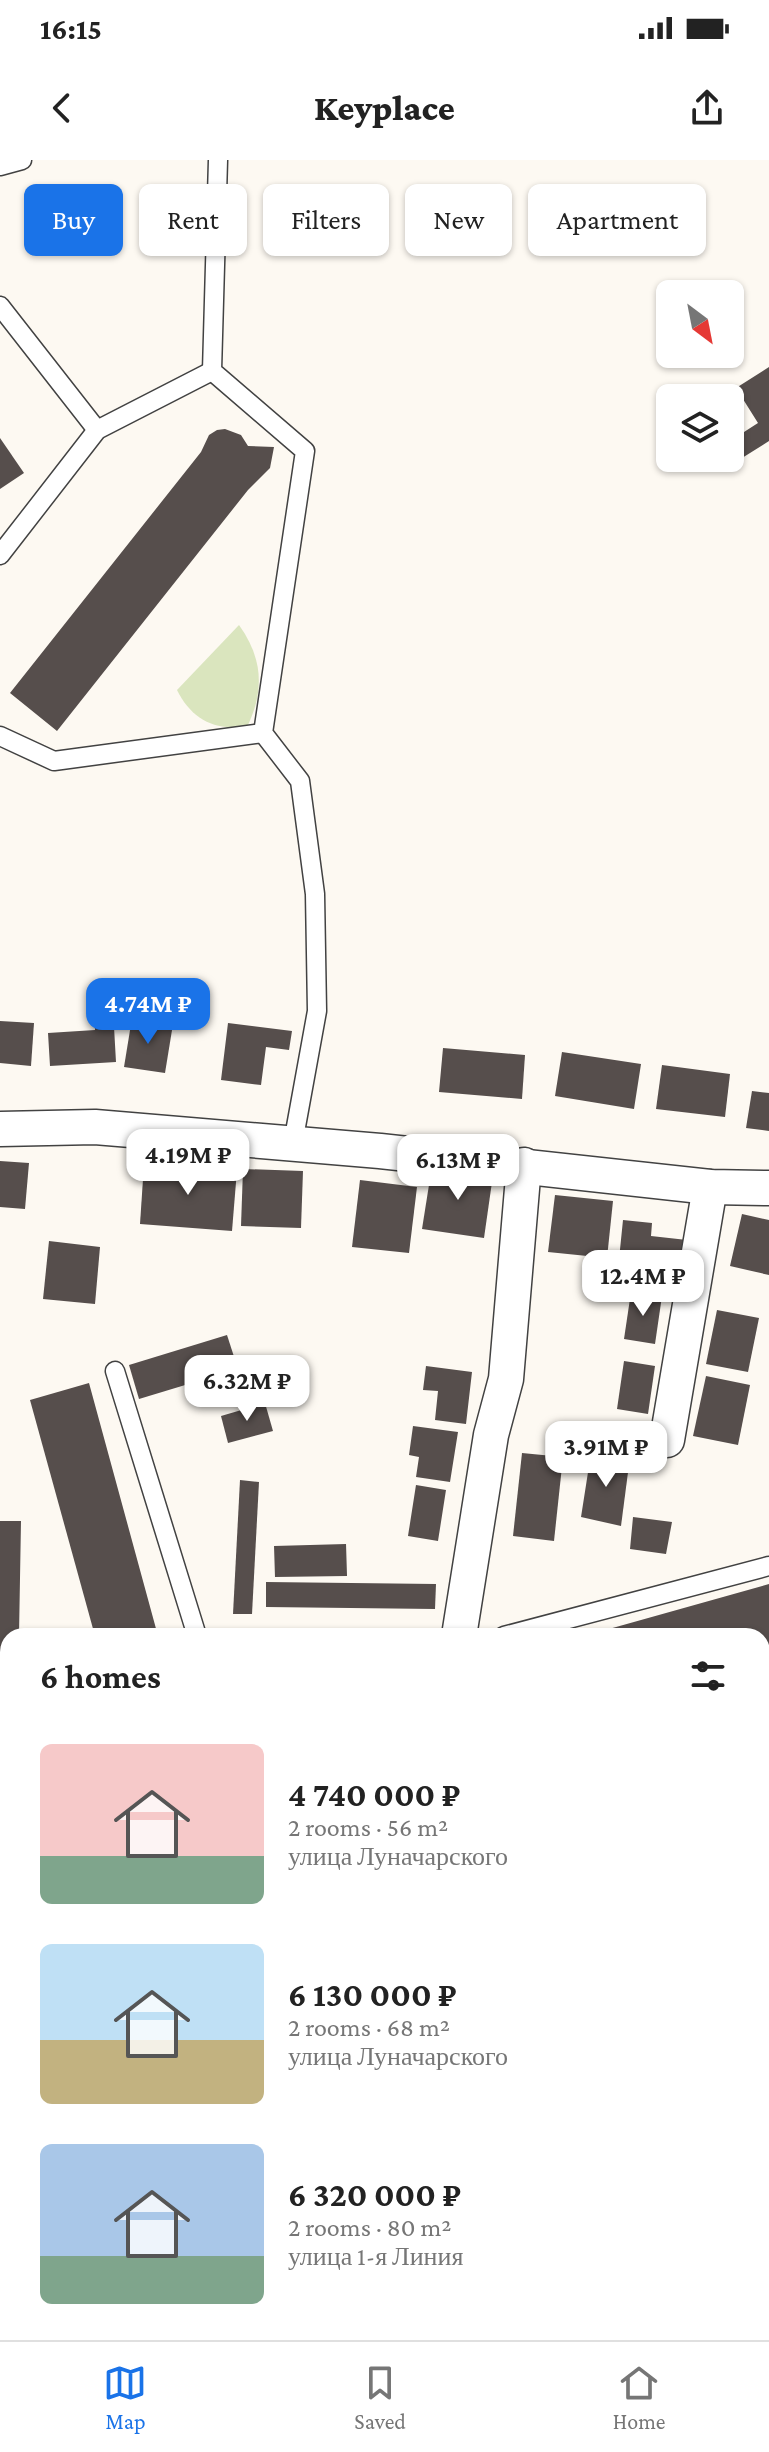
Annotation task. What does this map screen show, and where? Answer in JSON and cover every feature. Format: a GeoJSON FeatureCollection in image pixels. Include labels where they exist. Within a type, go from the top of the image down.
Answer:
{"type":"FeatureCollection","features":[{"type":"Feature","properties":{"kind":"street"},"geometry":{"type":"LineString","coordinates":[[0,1129],[95,1127],[524,1165],[710,1187],[769,1188]]}},
{"type":"Feature","properties":{"kind":"street"},"geometry":{"type":"LineString","coordinates":[[460,1628],[491,1435],[506,1379],[524,1165]]}},
{"type":"Feature","properties":{"kind":"street"},"geometry":{"type":"LineString","coordinates":[[667,1440],[710,1187]]}},
{"type":"Feature","properties":{"kind":"lane"},"geometry":{"type":"LineString","coordinates":[[0,166],[22,160]]}},
{"type":"Feature","properties":{"kind":"lane"},"geometry":{"type":"LineString","coordinates":[[212,371],[218,160]]}},
{"type":"Feature","properties":{"kind":"lane"},"geometry":{"type":"LineString","coordinates":[[0,306],[97,430]]}},
{"type":"Feature","properties":{"kind":"lane"},"geometry":{"type":"LineString","coordinates":[[0,555],[97,430],[212,371]]}},
{"type":"Feature","properties":{"kind":"lane"},"geometry":{"type":"LineString","coordinates":[[212,371],[305,451],[263,733],[300,781],[315,894],[317,1011],[293,1143]]}},
{"type":"Feature","properties":{"kind":"lane"},"geometry":{"type":"LineString","coordinates":[[0,736],[54,761],[263,733]]}},
{"type":"Feature","properties":{"kind":"lane"},"geometry":{"type":"LineString","coordinates":[[115,1371],[195,1628]]}},
{"type":"Feature","properties":{"kind":"lane"},"geometry":{"type":"LineString","coordinates":[[534,1628],[769,1566]]}},
{"type":"Feature","properties":{"kind":"green space"},"geometry":{"type":"Polygon","coordinates":[[[239,625],[256,661],[259,686],[248,725],[226,727],[197,716],[177,690],[239,625]]]}},
{"type":"Feature","properties":{"kind":"building"},"geometry":{"type":"Polygon","coordinates":[[[769,367],[769,441],[744,457],[744,432],[758,423],[744,401],[742,384],[769,367]]]}},
{"type":"Feature","properties":{"kind":"building"},"geometry":{"type":"Polygon","coordinates":[[[225,429],[241,435],[248,446],[274,447],[270,468],[248,490],[57,731],[10,693],[201,452],[209,435],[225,429]]]}},
{"type":"Feature","properties":{"kind":"building"},"geometry":{"type":"Polygon","coordinates":[[[0,438],[24,473],[0,489],[0,438]]]}},
{"type":"Feature","properties":{"kind":"building"},"geometry":{"type":"Polygon","coordinates":[[[113,1009],[116,1062],[50,1066],[48,1033],[95,1030],[94,1010],[113,1009]]]}},
{"type":"Feature","properties":{"kind":"building"},"geometry":{"type":"Polygon","coordinates":[[[132,1018],[173,1024],[165,1073],[124,1067],[132,1018]]]}},
{"type":"Feature","properties":{"kind":"building"},"geometry":{"type":"Polygon","coordinates":[[[0,1021],[34,1023],[31,1066],[0,1063],[0,1021]]]}},
{"type":"Feature","properties":{"kind":"building"},"geometry":{"type":"Polygon","coordinates":[[[228,1023],[292,1031],[289,1050],[266,1047],[261,1085],[221,1080],[228,1023]]]}},
{"type":"Feature","properties":{"kind":"building"},"geometry":{"type":"Polygon","coordinates":[[[443,1048],[525,1055],[522,1099],[439,1092],[443,1048]]]}},
{"type":"Feature","properties":{"kind":"building"},"geometry":{"type":"Polygon","coordinates":[[[562,1052],[641,1064],[634,1109],[555,1096],[562,1052]]]}},
{"type":"Feature","properties":{"kind":"building"},"geometry":{"type":"Polygon","coordinates":[[[662,1065],[730,1074],[725,1117],[656,1109],[662,1065]]]}},
{"type":"Feature","properties":{"kind":"building"},"geometry":{"type":"Polygon","coordinates":[[[752,1091],[769,1093],[769,1131],[746,1128],[752,1091]]]}},
{"type":"Feature","properties":{"kind":"building"},"geometry":{"type":"Polygon","coordinates":[[[0,1161],[29,1163],[25,1209],[0,1207],[0,1161]]]}},
{"type":"Feature","properties":{"kind":"building"},"geometry":{"type":"Polygon","coordinates":[[[144,1164],[237,1170],[232,1231],[140,1224],[144,1164]]]}},
{"type":"Feature","properties":{"kind":"building"},"geometry":{"type":"Polygon","coordinates":[[[432,1166],[493,1175],[484,1238],[422,1229],[432,1166]]]}},
{"type":"Feature","properties":{"kind":"building"},"geometry":{"type":"Polygon","coordinates":[[[243,1169],[303,1171],[301,1228],[241,1226],[243,1169]]]}},
{"type":"Feature","properties":{"kind":"building"},"geometry":{"type":"Polygon","coordinates":[[[360,1180],[417,1187],[409,1253],[352,1247],[360,1180]]]}},
{"type":"Feature","properties":{"kind":"building"},"geometry":{"type":"Polygon","coordinates":[[[555,1195],[613,1201],[607,1258],[548,1252],[555,1195]]]}},
{"type":"Feature","properties":{"kind":"building"},"geometry":{"type":"Polygon","coordinates":[[[742,1214],[769,1220],[769,1275],[730,1266],[742,1214]]]}},
{"type":"Feature","properties":{"kind":"building"},"geometry":{"type":"Polygon","coordinates":[[[623,1220],[652,1223],[651,1236],[687,1240],[683,1276],[618,1269],[623,1220]]]}},
{"type":"Feature","properties":{"kind":"building"},"geometry":{"type":"Polygon","coordinates":[[[49,1241],[100,1247],[95,1304],[43,1299],[49,1241]]]}},
{"type":"Feature","properties":{"kind":"building"},"geometry":{"type":"Polygon","coordinates":[[[631,1292],[662,1296],[655,1344],[624,1339],[631,1292]]]}},
{"type":"Feature","properties":{"kind":"building"},"geometry":{"type":"Polygon","coordinates":[[[717,1310],[759,1318],[748,1372],[706,1364],[717,1310]]]}},
{"type":"Feature","properties":{"kind":"building"},"geometry":{"type":"Polygon","coordinates":[[[227,1335],[238,1369],[139,1399],[129,1365],[227,1335]]]}},
{"type":"Feature","properties":{"kind":"building"},"geometry":{"type":"Polygon","coordinates":[[[624,1361],[655,1366],[648,1414],[617,1409],[624,1361]]]}},
{"type":"Feature","properties":{"kind":"building"},"geometry":{"type":"Polygon","coordinates":[[[426,1366],[472,1372],[466,1424],[435,1420],[438,1391],[423,1390],[426,1366]]]}},
{"type":"Feature","properties":{"kind":"building"},"geometry":{"type":"Polygon","coordinates":[[[706,1376],[750,1385],[738,1445],[693,1436],[706,1376]]]}},
{"type":"Feature","properties":{"kind":"building"},"geometry":{"type":"Polygon","coordinates":[[[89,1383],[156,1628],[93,1628],[30,1400],[89,1383]]]}},
{"type":"Feature","properties":{"kind":"building"},"geometry":{"type":"Polygon","coordinates":[[[265,1403],[273,1431],[228,1443],[221,1416],[265,1403]]]}},
{"type":"Feature","properties":{"kind":"building"},"geometry":{"type":"Polygon","coordinates":[[[413,1426],[458,1432],[450,1482],[416,1477],[419,1457],[409,1455],[413,1426]]]}},
{"type":"Feature","properties":{"kind":"building"},"geometry":{"type":"Polygon","coordinates":[[[522,1453],[563,1457],[554,1541],[513,1536],[522,1453]]]}},
{"type":"Feature","properties":{"kind":"building"},"geometry":{"type":"Polygon","coordinates":[[[591,1453],[630,1457],[621,1526],[581,1517],[591,1453]]]}},
{"type":"Feature","properties":{"kind":"building"},"geometry":{"type":"Polygon","coordinates":[[[240,1480],[259,1482],[252,1614],[233,1614],[240,1480]]]}},
{"type":"Feature","properties":{"kind":"building"},"geometry":{"type":"Polygon","coordinates":[[[416,1485],[446,1490],[438,1541],[408,1536],[416,1485]]]}},
{"type":"Feature","properties":{"kind":"building"},"geometry":{"type":"Polygon","coordinates":[[[633,1517],[672,1522],[666,1554],[630,1549],[633,1517]]]}},
{"type":"Feature","properties":{"kind":"building"},"geometry":{"type":"Polygon","coordinates":[[[0,1521],[21,1521],[19,1628],[0,1628],[0,1521]]]}},
{"type":"Feature","properties":{"kind":"building"},"geometry":{"type":"Polygon","coordinates":[[[346,1544],[347,1576],[275,1577],[274,1546],[346,1544]]]}},
{"type":"Feature","properties":{"kind":"building"},"geometry":{"type":"Polygon","coordinates":[[[266,1582],[436,1584],[435,1609],[266,1607],[266,1582]]]}},
{"type":"Feature","properties":{"kind":"building"},"geometry":{"type":"Polygon","coordinates":[[[769,1584],[769,1628],[612,1628],[769,1584]]]}}]}
